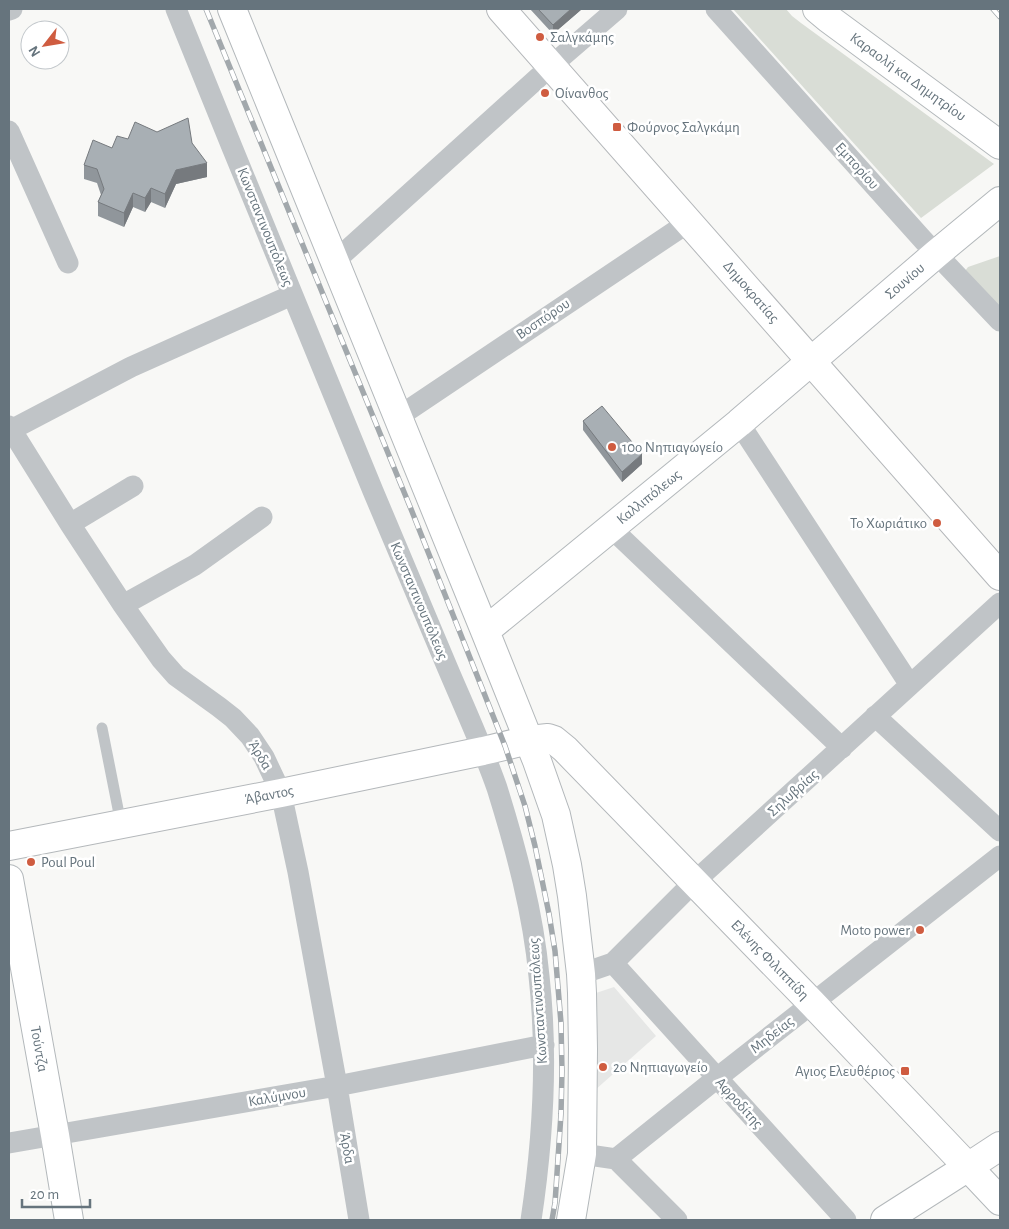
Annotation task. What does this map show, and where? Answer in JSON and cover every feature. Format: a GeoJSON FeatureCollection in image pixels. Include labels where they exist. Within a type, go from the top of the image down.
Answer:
{"type":"FeatureCollection","features":[{"type":"Feature","properties":{"kind":"main road"},"geometry":{"type":"LineString","coordinates":[[232,9],[485,631],[551,799],[567,865],[581,974],[583,1049],[582,1154],[571,1220]]}},
{"type":"Feature","properties":{"kind":"main road","name":"Δημοκρατίας"},"geometry":{"type":"LineString","coordinates":[[501,9],[1000,576]]}},
{"type":"Feature","properties":{"kind":"main road","name":"Καραολή και Δημητρίου"},"geometry":{"type":"LineString","coordinates":[[817,9],[1000,145]]}},
{"type":"Feature","properties":{"kind":"main road","name":"Σουνίου"},"geometry":{"type":"LineString","coordinates":[[811,361],[1000,201]]}},
{"type":"Feature","properties":{"kind":"main road","name":"Καλλιπόλεως"},"geometry":{"type":"LineString","coordinates":[[485,631],[739,423],[811,361]]}},
{"type":"Feature","properties":{"kind":"main road","name":"Ελένης Φιλιππίδη"},"geometry":{"type":"LineString","coordinates":[[529,740],[548,738],[554,740],[565,749],[812,1003],[1000,1201]]}},
{"type":"Feature","properties":{"kind":"main road","name":"Άβαντος"},"geometry":{"type":"LineString","coordinates":[[9,846],[281,793],[529,740]]}},
{"type":"Feature","properties":{"kind":"main road","name":"Τούντζα"},"geometry":{"type":"LineString","coordinates":[[9,879],[69,1220]]}},
{"type":"Feature","properties":{"kind":"main road"},"geometry":{"type":"LineString","coordinates":[[885,1220],[1000,1146]]}},
{"type":"Feature","properties":{"kind":"street","name":"Κωνσταντινουπόλεως"},"geometry":{"type":"LineString","coordinates":[[176,9],[292,295],[483,751],[508,826],[528,903],[539,975],[544,1044],[540,1150],[531,1220]]}},
{"type":"Feature","properties":{"kind":"street"},"geometry":{"type":"LineString","coordinates":[[335,261],[617,9]]}},
{"type":"Feature","properties":{"kind":"street","name":"Εμπορίου"},"geometry":{"type":"LineString","coordinates":[[716,9],[936,254],[1000,321]]}},
{"type":"Feature","properties":{"kind":"street"},"geometry":{"type":"LineString","coordinates":[[9,130],[68,263]]}},
{"type":"Feature","properties":{"kind":"street","name":"Βοσπόρου"},"geometry":{"type":"LineString","coordinates":[[398,416],[689,222]]}},
{"type":"Feature","properties":{"kind":"street"},"geometry":{"type":"LineString","coordinates":[[10,429],[131,367],[292,295]]}},
{"type":"Feature","properties":{"kind":"street"},"geometry":{"type":"LineString","coordinates":[[739,423],[910,685]]}},
{"type":"Feature","properties":{"kind":"street","name":"Άρδα"},"geometry":{"type":"LineString","coordinates":[[10,429],[123,605],[161,659],[180,679],[233,718],[250,736],[264,757],[281,793],[298,872],[359,1220]]}},
{"type":"Feature","properties":{"kind":"street"},"geometry":{"type":"LineString","coordinates":[[70,524],[133,486]]}},
{"type":"Feature","properties":{"kind":"street"},"geometry":{"type":"LineString","coordinates":[[123,605],[195,565],[262,516]]}},
{"type":"Feature","properties":{"kind":"street"},"geometry":{"type":"LineString","coordinates":[[611,528],[842,748]]}},
{"type":"Feature","properties":{"kind":"street","name":"Σηλυβρίας"},"geometry":{"type":"LineString","coordinates":[[581,974],[613,963],[694,882],[1000,602]]}},
{"type":"Feature","properties":{"kind":"street"},"geometry":{"type":"LineString","coordinates":[[875,716],[1000,831]]}},
{"type":"Feature","properties":{"kind":"street","name":"Μηδείας"},"geometry":{"type":"LineString","coordinates":[[616,1159],[1000,856]]}},
{"type":"Feature","properties":{"kind":"street","name":"Αφροδίτης"},"geometry":{"type":"LineString","coordinates":[[613,963],[846,1220]]}},
{"type":"Feature","properties":{"kind":"street","name":"Καλύμνου"},"geometry":{"type":"LineString","coordinates":[[9,1143],[337,1086],[544,1044]]}},
{"type":"Feature","properties":{"kind":"street"},"geometry":{"type":"LineString","coordinates":[[582,1154],[616,1159],[677,1220]]}},
{"type":"Feature","properties":{"kind":"lane"},"geometry":{"type":"LineString","coordinates":[[102,728],[121,824]]}},
{"type":"Feature","properties":{"kind":"shaded area"},"geometry":{"type":"Polygon","coordinates":[[[733,9],[786,9],[801,23],[994,164],[921,218],[733,9]]]}},
{"type":"Feature","properties":{"kind":"shaded area"},"geometry":{"type":"Polygon","coordinates":[[[1000,256],[1000,307],[965,271],[968,267],[1000,256]]]}},
{"type":"Feature","properties":{"kind":"shaded area","name":"2ο Νηπιαγωγείο"},"geometry":{"type":"Polygon","coordinates":[[[614,987],[656,1036],[586,1098],[587,996],[614,987]]]}},
{"type":"Feature","properties":{"kind":"building"},"geometry":{"type":"Polygon","coordinates":[[[538,9],[571,9],[553,25],[538,9]]]}},
{"type":"Feature","properties":{"kind":"building"},"geometry":{"type":"Polygon","coordinates":[[[188,118],[192,143],[207,163],[176,170],[165,194],[151,188],[145,198],[133,193],[124,213],[98,202],[104,189],[97,169],[84,165],[93,140],[112,148],[117,136],[128,139],[135,122],[157,132],[188,118]]]}},
{"type":"Feature","properties":{"kind":"building","name":"10ο Νηπιαγωγείο"},"geometry":{"type":"Polygon","coordinates":[[[602,406],[642,454],[622,472],[583,421],[602,406]]]}},
{"type":"Feature","properties":{"kind":"railway"},"geometry":{"type":"LineString","coordinates":[[206,9],[411,509],[505,746],[525,806],[549,914],[555,951],[561,1023],[561,1114],[555,1203],[552,1220]]}},
{"type":"Feature","properties":{"kind":"railway"},"geometry":{"type":"LineString","coordinates":[[993,9],[1000,17]]}},
{"type":"Feature","properties":{"kind":"place","name":"Σαλγκάμης"},"geometry":{"type":"Point","coordinates":[540,37]}},
{"type":"Feature","properties":{"kind":"place","name":"Οίνανθος"},"geometry":{"type":"Point","coordinates":[545,93]}},
{"type":"Feature","properties":{"kind":"place","name":"Φούρνος Σαλγκάμη"},"geometry":{"type":"Point","coordinates":[617,127]}},
{"type":"Feature","properties":{"kind":"place","name":"10ο Νηπιαγωγείο"},"geometry":{"type":"Point","coordinates":[612,447]}},
{"type":"Feature","properties":{"kind":"place","name":"Το Χωριάτικο"},"geometry":{"type":"Point","coordinates":[937,523]}},
{"type":"Feature","properties":{"kind":"place","name":"Poul Poul"},"geometry":{"type":"Point","coordinates":[31,862]}},
{"type":"Feature","properties":{"kind":"place","name":"Moto power"},"geometry":{"type":"Point","coordinates":[920,930]}},
{"type":"Feature","properties":{"kind":"place","name":"2ο Νηπιαγωγείο"},"geometry":{"type":"Point","coordinates":[603,1067]}},
{"type":"Feature","properties":{"kind":"place","name":"Αγιος Ελευθέριος"},"geometry":{"type":"Point","coordinates":[905,1071]}}]}
